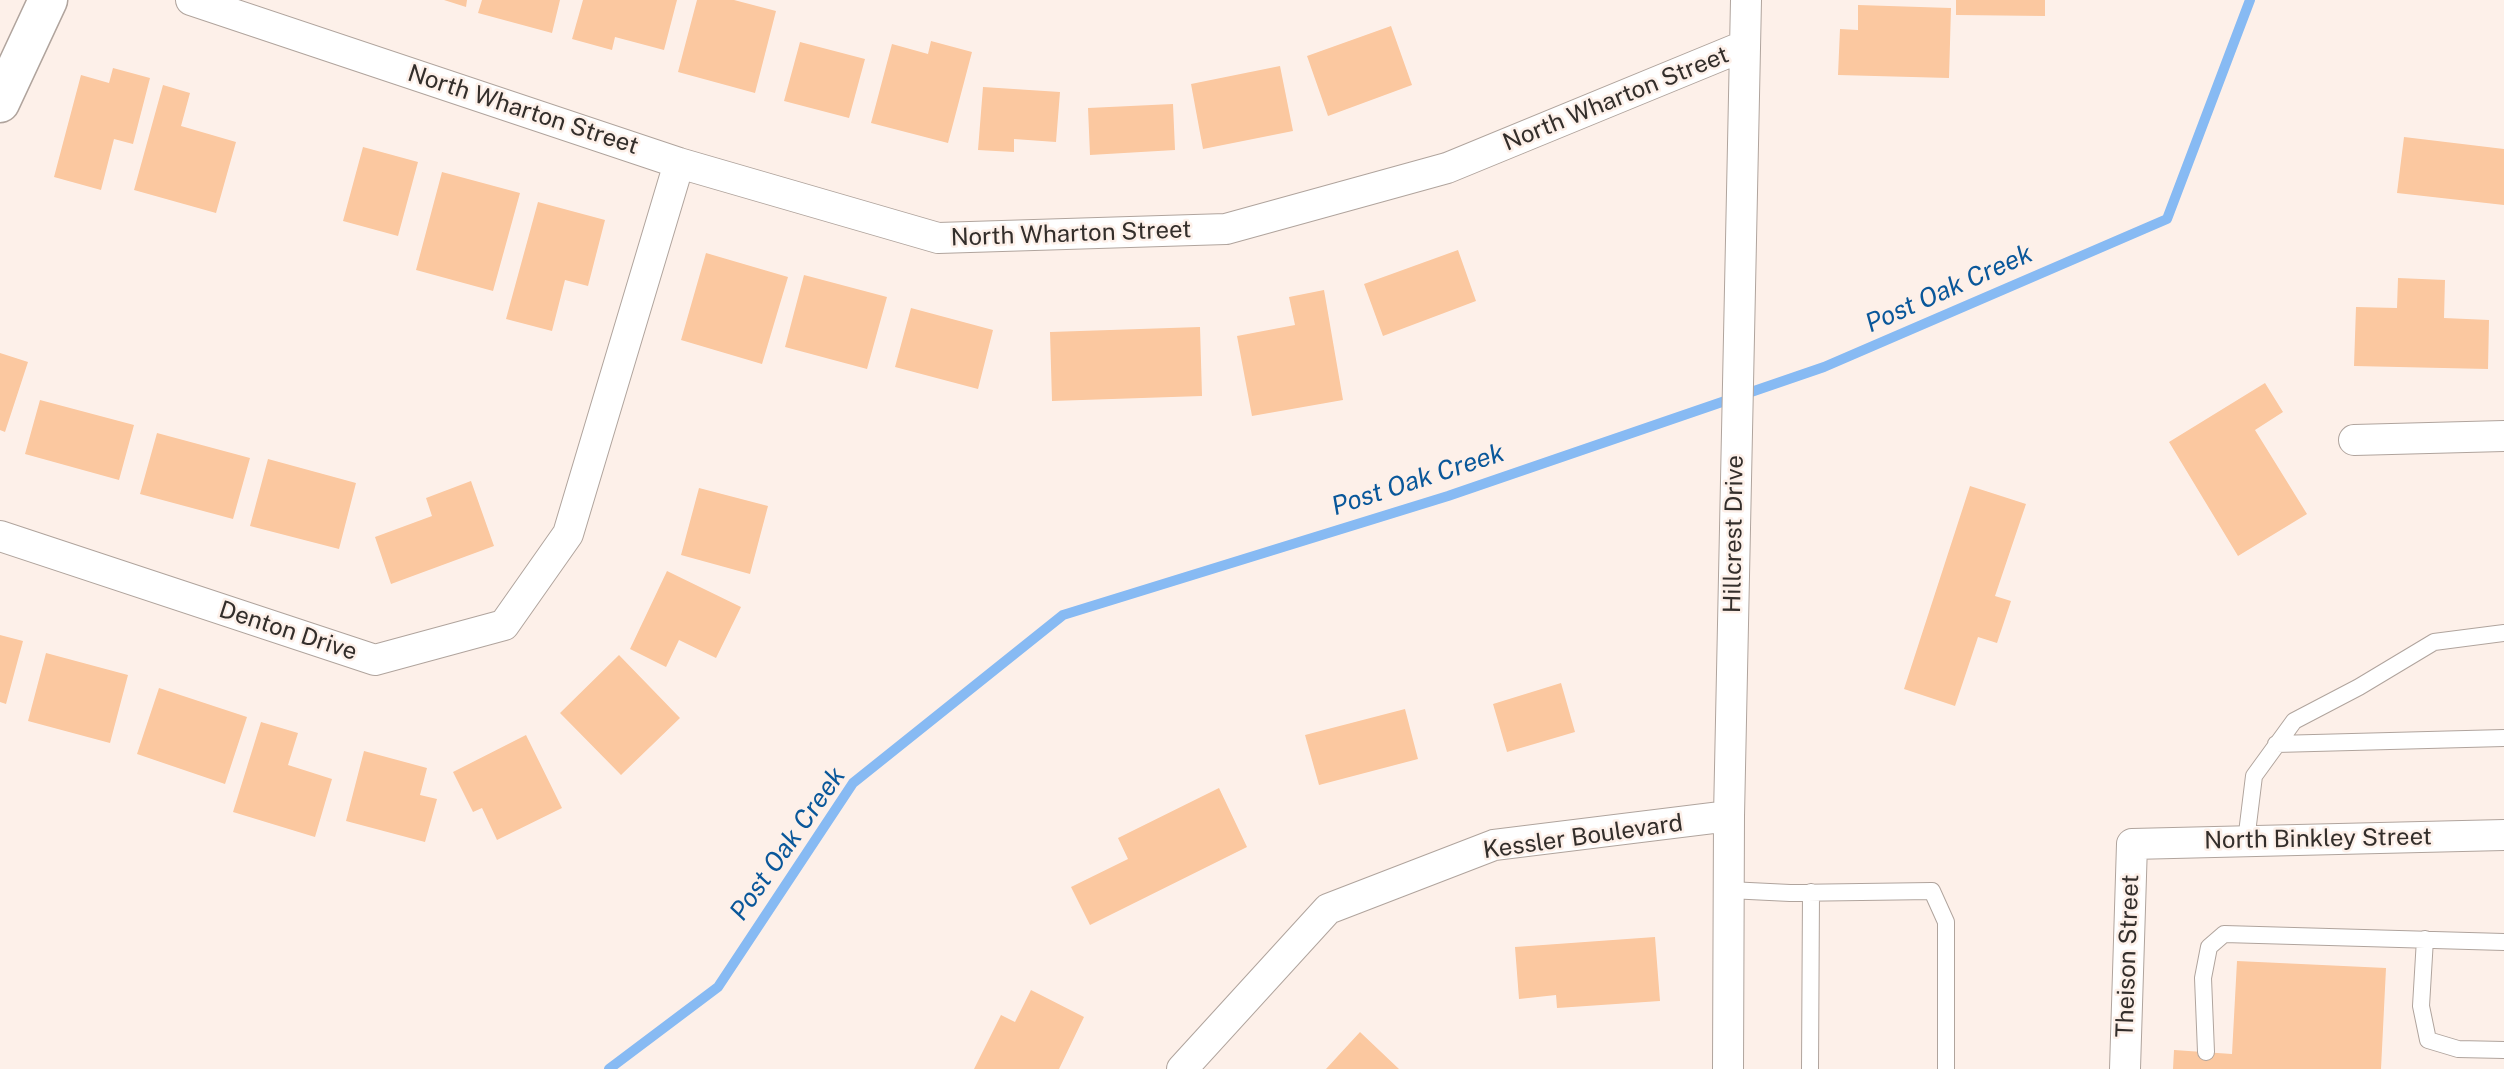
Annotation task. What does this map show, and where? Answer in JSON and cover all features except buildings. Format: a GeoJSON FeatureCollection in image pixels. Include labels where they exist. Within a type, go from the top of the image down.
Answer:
{"type":"FeatureCollection","features":[{"type":"Feature","properties":{"kind":"street"},"geometry":{"type":"LineString","coordinates":[[0,103],[48,0]]}},
{"type":"Feature","properties":{"kind":"street","name":"North Wharton Street"},"geometry":{"type":"LineString","coordinates":[[191,0],[679,163],[938,238],[1226,229],[1447,168],[1744,46]]}},
{"type":"Feature","properties":{"kind":"street","name":"Hillcrest Drive"},"geometry":{"type":"LineString","coordinates":[[1728,1069],[1735,493],[1746,0]]}},
{"type":"Feature","properties":{"kind":"street","name":"Denton Drive"},"geometry":{"type":"LineString","coordinates":[[0,536],[375,660],[504,625],[568,534],[679,163]]}},
{"type":"Feature","properties":{"kind":"street"},"geometry":{"type":"LineString","coordinates":[[2354,440],[2504,436]]}},
{"type":"Feature","properties":{"kind":"street","name":"Kessler Boulevard"},"geometry":{"type":"LineString","coordinates":[[1182,1069],[1328,909],[1493,845],[1730,817]]}},
{"type":"Feature","properties":{"kind":"street","name":"North Binkley Street"},"geometry":{"type":"LineString","coordinates":[[2132,844],[2504,835]]}},
{"type":"Feature","properties":{"kind":"street","name":"Theison Street"},"geometry":{"type":"LineString","coordinates":[[2125,1069],[2132,844]]}},
{"type":"Feature","properties":{"kind":"lane"},"geometry":{"type":"LineString","coordinates":[[2246,841],[2254,776],[2294,721],[2359,687],[2434,642],[2504,633]]}},
{"type":"Feature","properties":{"kind":"lane"},"geometry":{"type":"LineString","coordinates":[[2276,744],[2504,738]]}},
{"type":"Feature","properties":{"kind":"lane"},"geometry":{"type":"LineString","coordinates":[[1729,891],[1932,891],[1946,922],[1946,1069]]}},
{"type":"Feature","properties":{"kind":"lane"},"geometry":{"type":"LineString","coordinates":[[1810,1069],[1811,892]]}},
{"type":"Feature","properties":{"kind":"lane"},"geometry":{"type":"LineString","coordinates":[[2206,1052],[2203,978],[2209,947],[2224,934],[2504,942]]}},
{"type":"Feature","properties":{"kind":"lane"},"geometry":{"type":"LineString","coordinates":[[2425,939],[2421,1006],[2428,1040],[2458,1049],[2504,1050]]}},
{"type":"Feature","properties":{"kind":"waterway","name":"Post Oak Creek"},"geometry":{"type":"LineString","coordinates":[[609,1069],[718,987],[853,783],[1063,615],[1448,496],[1824,367],[2167,219],[2250,0]]}}]}
